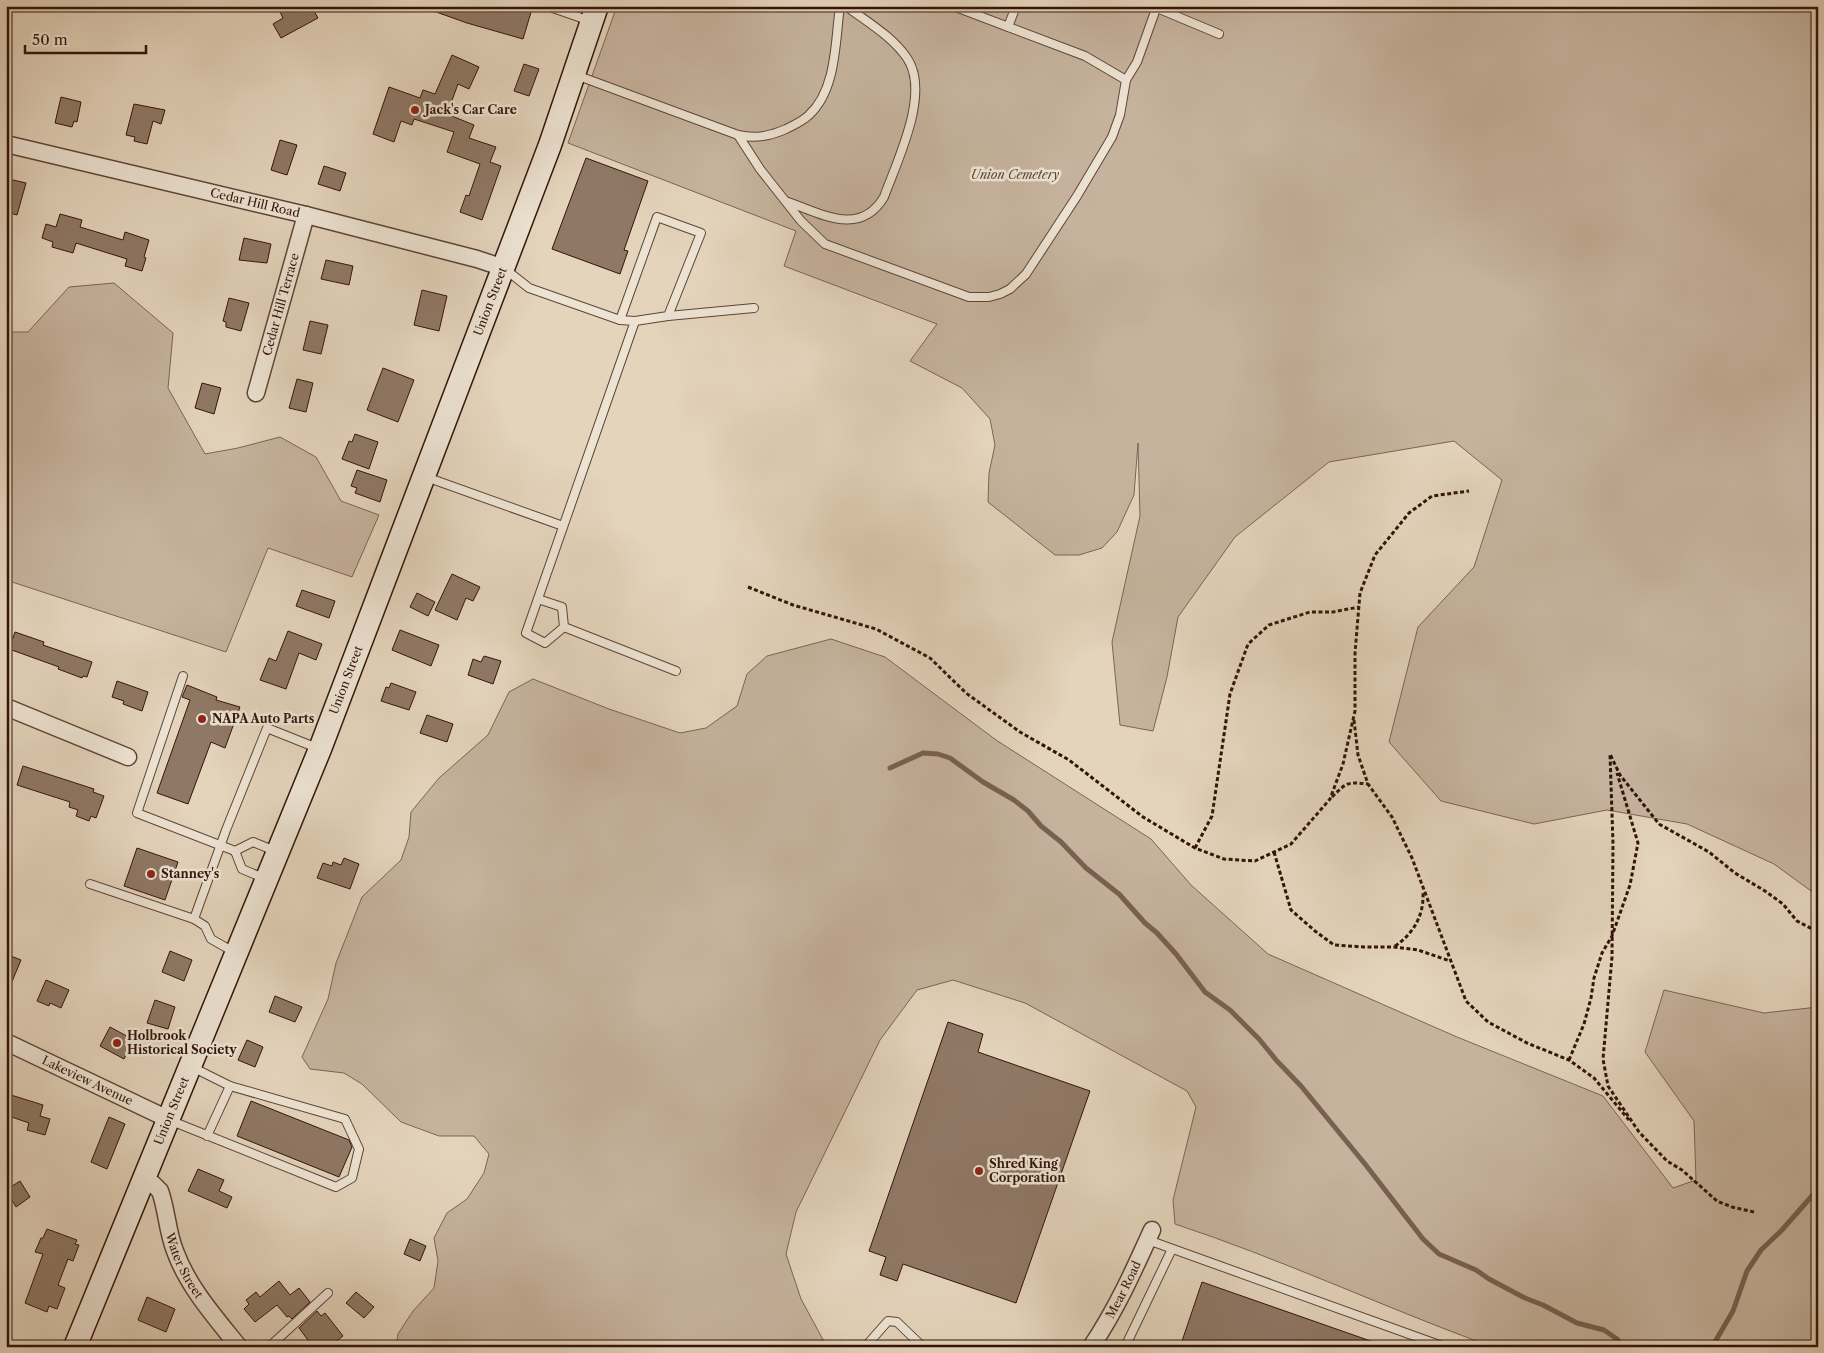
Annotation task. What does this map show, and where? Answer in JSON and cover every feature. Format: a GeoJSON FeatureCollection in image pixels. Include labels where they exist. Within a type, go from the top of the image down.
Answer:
{"type":"FeatureCollection","features":[{"type":"Feature","properties":{"kind":"main road","name":"Union Street"},"geometry":{"type":"LineString","coordinates":[[75,1347],[320,749],[550,146],[594,14]]}},
{"type":"Feature","properties":{"kind":"street","name":"Cedar Hill Road"},"geometry":{"type":"LineString","coordinates":[[6,144],[306,215],[477,259],[504,268]]}},
{"type":"Feature","properties":{"kind":"street","name":"Cedar Hill Terrace"},"geometry":{"type":"LineString","coordinates":[[256,394],[306,215]]}},
{"type":"Feature","properties":{"kind":"street"},"geometry":{"type":"LineString","coordinates":[[6,707],[128,757]]}},
{"type":"Feature","properties":{"kind":"street","name":"Lakeview Avenue"},"geometry":{"type":"LineString","coordinates":[[6,1042],[168,1119]]}},
{"type":"Feature","properties":{"kind":"street","name":"Water Street"},"geometry":{"type":"LineString","coordinates":[[144,1178],[160,1191],[174,1250],[187,1277],[239,1347]]}},
{"type":"Feature","properties":{"kind":"street","name":"Mear Road"},"geometry":{"type":"LineString","coordinates":[[1091,1347],[1112,1315],[1150,1235]]}},
{"type":"Feature","properties":{"kind":"lane"},"geometry":{"type":"LineString","coordinates":[[547,6],[594,14]]}},
{"type":"Feature","properties":{"kind":"lane"},"geometry":{"type":"LineString","coordinates":[[574,74],[738,135],[758,138],[782,131],[799,123],[817,105],[829,81],[840,6]]}},
{"type":"Feature","properties":{"kind":"lane"},"geometry":{"type":"LineString","coordinates":[[788,202],[839,219],[853,220],[868,215],[880,204],[884,197],[913,111],[916,85],[911,65],[906,57],[885,35],[846,6]]}},
{"type":"Feature","properties":{"kind":"lane"},"geometry":{"type":"LineString","coordinates":[[953,6],[1085,56],[1126,80]]}},
{"type":"Feature","properties":{"kind":"lane"},"geometry":{"type":"LineString","coordinates":[[1008,27],[1016,6]]}},
{"type":"Feature","properties":{"kind":"lane"},"geometry":{"type":"LineString","coordinates":[[738,135],[760,169],[802,222],[817,238],[835,249],[958,295],[979,298],[1000,294],[1010,289],[1026,274],[1077,196],[1106,147],[1116,127],[1126,80],[1137,62],[1157,7],[1218,34]]}},
{"type":"Feature","properties":{"kind":"lane"},"geometry":{"type":"LineString","coordinates":[[620,320],[657,218],[701,233],[668,316]]}},
{"type":"Feature","properties":{"kind":"lane"},"geometry":{"type":"LineString","coordinates":[[504,268],[529,288],[620,320],[635,321],[754,308]]}},
{"type":"Feature","properties":{"kind":"lane"},"geometry":{"type":"LineString","coordinates":[[564,627],[545,643],[526,633],[635,321]]}},
{"type":"Feature","properties":{"kind":"lane"},"geometry":{"type":"LineString","coordinates":[[424,477],[563,526]]}},
{"type":"Feature","properties":{"kind":"lane"},"geometry":{"type":"LineString","coordinates":[[538,599],[562,607],[564,627]]}},
{"type":"Feature","properties":{"kind":"lane"},"geometry":{"type":"LineString","coordinates":[[564,627],[676,671]]}},
{"type":"Feature","properties":{"kind":"lane"},"geometry":{"type":"LineString","coordinates":[[183,676],[137,813],[235,851],[242,869],[266,879]]}},
{"type":"Feature","properties":{"kind":"lane"},"geometry":{"type":"LineString","coordinates":[[194,919],[267,728],[320,749]]}},
{"type":"Feature","properties":{"kind":"lane"},"geometry":{"type":"LineString","coordinates":[[235,851],[253,842],[278,852]]}},
{"type":"Feature","properties":{"kind":"lane"},"geometry":{"type":"LineString","coordinates":[[90,884],[194,919],[205,926],[211,939],[236,953]]}},
{"type":"Feature","properties":{"kind":"lane"},"geometry":{"type":"LineString","coordinates":[[168,1119],[336,1187],[352,1178],[359,1149],[345,1119],[230,1086],[189,1066]]}},
{"type":"Feature","properties":{"kind":"lane"},"geometry":{"type":"LineString","coordinates":[[207,1136],[230,1086]]}},
{"type":"Feature","properties":{"kind":"lane"},"geometry":{"type":"LineString","coordinates":[[1150,1235],[1172,1249],[1445,1347]]}},
{"type":"Feature","properties":{"kind":"lane"},"geometry":{"type":"LineString","coordinates":[[1125,1347],[1172,1249]]}},
{"type":"Feature","properties":{"kind":"lane"},"geometry":{"type":"LineString","coordinates":[[269,1347],[328,1293]]}},
{"type":"Feature","properties":{"kind":"lane"},"geometry":{"type":"LineString","coordinates":[[865,1347],[888,1321],[897,1322],[924,1347]]}},
{"type":"Feature","properties":{"kind":"path"},"geometry":{"type":"LineString","coordinates":[[1468,491],[1432,496],[1409,512],[1375,555],[1360,594],[1355,654],[1354,715],[1358,755],[1368,784],[1392,817],[1412,858],[1466,1001],[1488,1022],[1527,1043],[1569,1060],[1594,1078],[1639,1132],[1667,1161],[1682,1170],[1717,1201],[1754,1212]]}},
{"type":"Feature","properties":{"kind":"path"},"geometry":{"type":"LineString","coordinates":[[748,587],[793,605],[876,629],[930,658],[966,693],[1020,732],[1069,760],[1143,817],[1195,848],[1224,860],[1255,861],[1291,844],[1344,784],[1368,784]]}},
{"type":"Feature","properties":{"kind":"path"},"geometry":{"type":"LineString","coordinates":[[1195,848],[1212,816],[1230,694],[1248,644],[1269,625],[1310,612],[1333,612],[1359,608]]}},
{"type":"Feature","properties":{"kind":"path"},"geometry":{"type":"LineString","coordinates":[[1330,799],[1342,764],[1354,715]]}},
{"type":"Feature","properties":{"kind":"path"},"geometry":{"type":"LineString","coordinates":[[1639,1132],[1608,1086],[1603,1059],[1612,958],[1613,844],[1610,754],[1620,775],[1659,824],[1709,852],[1735,873],[1783,904],[1797,921],[1818,932]]}},
{"type":"Feature","properties":{"kind":"path"},"geometry":{"type":"LineString","coordinates":[[1569,1060],[1584,1024],[1594,978],[1602,953],[1612,936],[1630,885],[1638,843],[1612,757]]}},
{"type":"Feature","properties":{"kind":"path"},"geometry":{"type":"LineString","coordinates":[[1274,852],[1292,910],[1315,931],[1334,944],[1364,948],[1394,947],[1418,950],[1451,961]]}},
{"type":"Feature","properties":{"kind":"path"},"geometry":{"type":"LineString","coordinates":[[1394,947],[1404,940],[1417,924],[1424,905],[1423,888]]}},
{"type":"Feature","properties":{"kind":"green space","name":"Union Cemetery"},"geometry":{"type":"Polygon","coordinates":[[[617,6],[1818,6],[1818,896],[1774,864],[1687,824],[1607,810],[1534,824],[1441,801],[1389,742],[1418,627],[1474,567],[1502,480],[1454,441],[1329,462],[1235,537],[1178,617],[1167,677],[1153,731],[1120,725],[1112,642],[1140,516],[1138,443],[1134,495],[1117,532],[1102,548],[1079,555],[1055,555],[988,502],[989,473],[995,445],[990,419],[962,388],[910,361],[937,324],[784,266],[796,231],[568,143],[617,6]]]}},
{"type":"Feature","properties":{"kind":"green space"},"geometry":{"type":"Polygon","coordinates":[[[114,283],[173,333],[168,388],[205,454],[280,437],[316,457],[341,501],[379,515],[352,577],[268,548],[226,652],[6,580],[6,332],[28,332],[69,287],[114,283]]]}},
{"type":"Feature","properties":{"kind":"green space"},"geometry":{"type":"Polygon","coordinates":[[[831,639],[885,657],[996,740],[1151,839],[1191,885],[1268,954],[1457,1037],[1603,1096],[1673,1188],[1696,1180],[1694,1121],[1645,1052],[1664,990],[1764,1013],[1818,1007],[1818,1347],[1482,1347],[1479,1342],[1290,1266],[1175,1224],[1173,1200],[1196,1107],[1187,1091],[1025,1003],[953,980],[917,990],[880,1040],[796,1212],[786,1254],[801,1299],[827,1347],[673,1347],[671,1344],[645,1347],[396,1347],[398,1334],[413,1311],[434,1288],[438,1261],[434,1238],[447,1213],[467,1199],[484,1173],[489,1154],[474,1136],[439,1136],[401,1122],[362,1084],[344,1073],[310,1069],[302,1057],[328,999],[336,963],[362,897],[401,860],[409,837],[411,812],[439,778],[488,735],[509,692],[533,679],[609,709],[680,733],[706,728],[737,706],[747,674],[767,656],[831,639]]]}},
{"type":"Feature","properties":{"kind":"building"},"geometry":{"type":"Polygon","coordinates":[[[277,6],[311,6],[318,18],[281,38],[273,24],[283,18],[277,6]]]}},
{"type":"Feature","properties":{"kind":"building"},"geometry":{"type":"Polygon","coordinates":[[[425,6],[523,6],[532,9],[523,39],[467,23],[425,8],[425,6]]]}},
{"type":"Feature","properties":{"kind":"building"},"geometry":{"type":"Polygon","coordinates":[[[452,55],[479,67],[469,89],[458,84],[447,114],[474,125],[469,138],[496,147],[490,162],[501,166],[482,220],[460,212],[466,195],[469,196],[480,164],[447,152],[454,132],[414,119],[412,125],[401,121],[394,142],[373,134],[389,87],[420,98],[423,90],[435,94],[452,55]]]}},
{"type":"Feature","properties":{"kind":"building"},"geometry":{"type":"Polygon","coordinates":[[[524,64],[539,69],[529,96],[514,91],[524,64]]]}},
{"type":"Feature","properties":{"kind":"building"},"geometry":{"type":"Polygon","coordinates":[[[61,97],[81,102],[77,122],[74,121],[72,127],[55,123],[61,97]]]}},
{"type":"Feature","properties":{"kind":"building"},"geometry":{"type":"Polygon","coordinates":[[[134,104],[165,110],[161,124],[153,121],[147,144],[134,141],[135,137],[126,135],[134,104]]]}},
{"type":"Feature","properties":{"kind":"building"},"geometry":{"type":"Polygon","coordinates":[[[280,140],[297,145],[287,175],[271,170],[280,140]]]}},
{"type":"Feature","properties":{"kind":"building"},"geometry":{"type":"Polygon","coordinates":[[[586,158],[648,181],[624,250],[628,251],[620,274],[552,249],[586,158]]]}},
{"type":"Feature","properties":{"kind":"building"},"geometry":{"type":"Polygon","coordinates":[[[324,166],[346,173],[340,191],[318,184],[324,166]]]}},
{"type":"Feature","properties":{"kind":"building"},"geometry":{"type":"Polygon","coordinates":[[[9,179],[26,183],[17,215],[6,212],[6,188],[9,179]]]}},
{"type":"Feature","properties":{"kind":"building"},"geometry":{"type":"Polygon","coordinates":[[[60,214],[82,220],[80,227],[123,240],[125,232],[149,240],[142,271],[125,266],[127,259],[76,243],[73,253],[52,247],[53,242],[42,238],[46,224],[56,227],[60,214]]]}},
{"type":"Feature","properties":{"kind":"building"},"geometry":{"type":"Polygon","coordinates":[[[244,238],[271,244],[267,263],[239,260],[244,238]]]}},
{"type":"Feature","properties":{"kind":"building"},"geometry":{"type":"Polygon","coordinates":[[[326,260],[353,266],[349,285],[321,279],[326,260]]]}},
{"type":"Feature","properties":{"kind":"building"},"geometry":{"type":"Polygon","coordinates":[[[422,290],[447,296],[439,331],[414,325],[422,290]]]}},
{"type":"Feature","properties":{"kind":"building"},"geometry":{"type":"Polygon","coordinates":[[[229,298],[249,303],[241,331],[226,327],[226,322],[223,321],[229,298]]]}},
{"type":"Feature","properties":{"kind":"building"},"geometry":{"type":"Polygon","coordinates":[[[310,321],[328,325],[321,354],[303,350],[310,321]]]}},
{"type":"Feature","properties":{"kind":"building"},"geometry":{"type":"Polygon","coordinates":[[[383,368],[414,380],[398,422],[367,410],[383,368]]]}},
{"type":"Feature","properties":{"kind":"building"},"geometry":{"type":"Polygon","coordinates":[[[297,379],[313,383],[306,412],[289,408],[297,379]]]}},
{"type":"Feature","properties":{"kind":"building"},"geometry":{"type":"Polygon","coordinates":[[[202,383],[221,388],[214,414],[195,408],[202,383]]]}},
{"type":"Feature","properties":{"kind":"building"},"geometry":{"type":"Polygon","coordinates":[[[355,434],[378,442],[369,469],[342,459],[349,441],[352,442],[355,434]]]}},
{"type":"Feature","properties":{"kind":"building"},"geometry":{"type":"Polygon","coordinates":[[[357,470],[387,480],[380,502],[355,493],[357,488],[351,486],[357,470]]]}},
{"type":"Feature","properties":{"kind":"building"},"geometry":{"type":"Polygon","coordinates":[[[452,574],[480,587],[473,601],[466,598],[457,620],[435,610],[452,574]]]}},
{"type":"Feature","properties":{"kind":"building"},"geometry":{"type":"Polygon","coordinates":[[[302,590],[335,601],[329,618],[296,606],[302,590]]]}},
{"type":"Feature","properties":{"kind":"building"},"geometry":{"type":"Polygon","coordinates":[[[417,593],[435,602],[428,616],[410,607],[417,593]]]}},
{"type":"Feature","properties":{"kind":"building"},"geometry":{"type":"Polygon","coordinates":[[[400,630],[439,645],[431,666],[392,650],[400,630]]]}},
{"type":"Feature","properties":{"kind":"building"},"geometry":{"type":"Polygon","coordinates":[[[288,631],[322,644],[316,660],[299,653],[286,689],[260,680],[269,658],[276,661],[288,631]]]}},
{"type":"Feature","properties":{"kind":"building"},"geometry":{"type":"Polygon","coordinates":[[[15,632],[44,642],[43,645],[92,662],[87,677],[83,676],[82,678],[58,669],[59,667],[9,649],[15,632]]]}},
{"type":"Feature","properties":{"kind":"building"},"geometry":{"type":"Polygon","coordinates":[[[484,656],[501,661],[493,684],[468,675],[473,659],[481,662],[484,656]]]}},
{"type":"Feature","properties":{"kind":"building"},"geometry":{"type":"Polygon","coordinates":[[[117,681],[148,692],[142,711],[123,704],[124,701],[112,697],[117,681]]]}},
{"type":"Feature","properties":{"kind":"building"},"geometry":{"type":"Polygon","coordinates":[[[391,683],[416,692],[409,710],[381,701],[386,687],[389,688],[391,683]]]}},
{"type":"Feature","properties":{"kind":"building"},"geometry":{"type":"Polygon","coordinates":[[[187,685],[217,697],[216,700],[240,707],[225,748],[211,742],[188,804],[157,793],[190,700],[182,697],[187,685]]]}},
{"type":"Feature","properties":{"kind":"building"},"geometry":{"type":"Polygon","coordinates":[[[427,715],[453,724],[447,742],[420,733],[427,715]]]}},
{"type":"Feature","properties":{"kind":"building"},"geometry":{"type":"Polygon","coordinates":[[[23,766],[94,789],[93,792],[104,796],[96,818],[91,816],[89,821],[76,816],[78,810],[69,807],[70,802],[17,785],[23,766]]]}},
{"type":"Feature","properties":{"kind":"building","name":"Stanney's"},"geometry":{"type":"Polygon","coordinates":[[[137,848],[178,862],[165,900],[124,886],[137,848]]]}},
{"type":"Feature","properties":{"kind":"building"},"geometry":{"type":"Polygon","coordinates":[[[344,858],[359,864],[350,889],[317,878],[323,863],[332,866],[333,862],[341,865],[344,858]]]}},
{"type":"Feature","properties":{"kind":"building"},"geometry":{"type":"Polygon","coordinates":[[[170,951],[192,960],[184,981],[162,972],[170,951]]]}},
{"type":"Feature","properties":{"kind":"building"},"geometry":{"type":"Polygon","coordinates":[[[6,954],[21,960],[6,996],[6,954]]]}},
{"type":"Feature","properties":{"kind":"building"},"geometry":{"type":"Polygon","coordinates":[[[46,980],[69,990],[61,1008],[50,1003],[49,1006],[37,1001],[46,980]]]}},
{"type":"Feature","properties":{"kind":"building"},"geometry":{"type":"Polygon","coordinates":[[[275,996],[302,1007],[295,1022],[269,1012],[275,996]]]}},
{"type":"Feature","properties":{"kind":"building"},"geometry":{"type":"Polygon","coordinates":[[[155,1000],[175,1007],[168,1029],[147,1023],[155,1000]]]}},
{"type":"Feature","properties":{"kind":"building","name":"Shred King Corporation"},"geometry":{"type":"Polygon","coordinates":[[[948,1022],[983,1034],[978,1052],[1090,1091],[1016,1303],[903,1264],[897,1281],[880,1275],[886,1257],[869,1251],[948,1022]]]}},
{"type":"Feature","properties":{"kind":"building","name":"Holbrook Historical Society"},"geometry":{"type":"Polygon","coordinates":[[[110,1027],[134,1040],[124,1059],[100,1046],[110,1027]]]}},
{"type":"Feature","properties":{"kind":"building"},"geometry":{"type":"Polygon","coordinates":[[[247,1040],[263,1047],[255,1067],[238,1060],[247,1040]]]}},
{"type":"Feature","properties":{"kind":"building"},"geometry":{"type":"Polygon","coordinates":[[[11,1095],[43,1105],[40,1116],[50,1119],[45,1135],[27,1130],[29,1123],[6,1115],[11,1095]]]}},
{"type":"Feature","properties":{"kind":"building"},"geometry":{"type":"Polygon","coordinates":[[[251,1101],[349,1140],[352,1147],[339,1177],[237,1136],[251,1101]]]}},
{"type":"Feature","properties":{"kind":"building"},"geometry":{"type":"Polygon","coordinates":[[[109,1117],[125,1124],[107,1169],[91,1162],[109,1117]]]}},
{"type":"Feature","properties":{"kind":"building"},"geometry":{"type":"Polygon","coordinates":[[[198,1169],[224,1180],[219,1191],[232,1197],[227,1208],[188,1191],[198,1169]]]}},
{"type":"Feature","properties":{"kind":"building"},"geometry":{"type":"Polygon","coordinates":[[[20,1181],[30,1197],[16,1207],[6,1190],[20,1181]]]}},
{"type":"Feature","properties":{"kind":"building"},"geometry":{"type":"Polygon","coordinates":[[[47,1229],[77,1240],[75,1244],[79,1245],[73,1261],[68,1259],[58,1285],[65,1288],[57,1309],[49,1306],[47,1312],[25,1303],[43,1254],[35,1252],[47,1229]]]}},
{"type":"Feature","properties":{"kind":"building"},"geometry":{"type":"Polygon","coordinates":[[[410,1239],[426,1246],[420,1261],[404,1254],[410,1239]]]}},
{"type":"Feature","properties":{"kind":"building"},"geometry":{"type":"Polygon","coordinates":[[[279,1281],[290,1295],[299,1288],[310,1302],[292,1319],[289,1316],[287,1317],[277,1305],[255,1322],[244,1309],[249,1304],[246,1300],[256,1292],[260,1297],[279,1281]]]}},
{"type":"Feature","properties":{"kind":"building"},"geometry":{"type":"Polygon","coordinates":[[[1202,1282],[1382,1345],[1382,1347],[1180,1347],[1202,1282]]]}},
{"type":"Feature","properties":{"kind":"building"},"geometry":{"type":"Polygon","coordinates":[[[356,1292],[374,1307],[364,1318],[346,1303],[356,1292]]]}},
{"type":"Feature","properties":{"kind":"building"},"geometry":{"type":"Polygon","coordinates":[[[147,1297],[175,1309],[166,1332],[138,1320],[147,1297]]]}},
{"type":"Feature","properties":{"kind":"building"},"geometry":{"type":"Polygon","coordinates":[[[317,1311],[321,1316],[325,1313],[343,1336],[329,1347],[313,1347],[299,1328],[317,1311]]]}},
{"type":"Feature","properties":{"kind":"waterway"},"geometry":{"type":"LineString","coordinates":[[890,768],[923,753],[938,754],[950,758],[1028,811],[1041,826],[1061,842],[1086,868],[1119,894],[1176,954],[1205,992],[1230,1010],[1259,1039],[1301,1086],[1365,1164],[1423,1239],[1439,1254],[1476,1270],[1525,1298],[1577,1323],[1604,1330],[1617,1339],[1623,1347]]}},
{"type":"Feature","properties":{"kind":"waterway"},"geometry":{"type":"LineString","coordinates":[[1712,1347],[1733,1311],[1747,1271],[1761,1250],[1782,1230],[1818,1189]]}},
{"type":"Feature","properties":{"kind":"place","name":"Jack's Car Care"},"geometry":{"type":"Point","coordinates":[415,110]}},
{"type":"Feature","properties":{"kind":"place","name":"NAPA Auto Parts"},"geometry":{"type":"Point","coordinates":[202,719]}},
{"type":"Feature","properties":{"kind":"place","name":"Stanney's"},"geometry":{"type":"Point","coordinates":[151,874]}},
{"type":"Feature","properties":{"kind":"place","name":"Holbrook Historical Society"},"geometry":{"type":"Point","coordinates":[117,1043]}},
{"type":"Feature","properties":{"kind":"place","name":"Shred King Corporation"},"geometry":{"type":"Point","coordinates":[979,1171]}}]}
